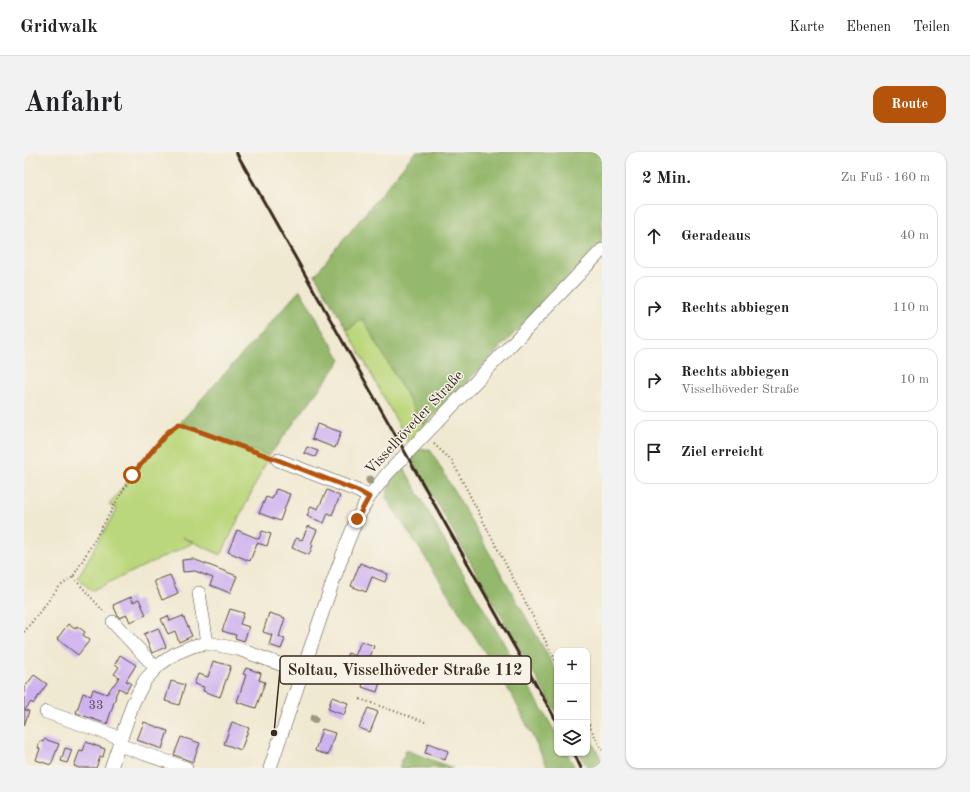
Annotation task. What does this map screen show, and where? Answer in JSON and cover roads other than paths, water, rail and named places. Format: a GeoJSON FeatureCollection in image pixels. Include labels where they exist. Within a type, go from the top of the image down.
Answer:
{"type":"FeatureCollection","features":[{"type":"Feature","properties":{"kind":"street","name":"Visselhöveder Straße"},"geometry":{"type":"LineString","coordinates":[[270,768],[347,543],[357,519],[369,497],[388,474],[602,250]]}},
{"type":"Feature","properties":{"kind":"street"},"geometry":{"type":"LineString","coordinates":[[278,460],[358,491],[369,497]]}},
{"type":"Feature","properties":{"kind":"street"},"geometry":{"type":"LineString","coordinates":[[199,593],[207,643]]}},
{"type":"Feature","properties":{"kind":"street"},"geometry":{"type":"LineString","coordinates":[[114,622],[156,668]]}},
{"type":"Feature","properties":{"kind":"street"},"geometry":{"type":"LineString","coordinates":[[110,768],[133,703],[145,680],[156,668],[176,653],[193,646],[207,643],[238,649],[302,672]]}},
{"type":"Feature","properties":{"kind":"street"},"geometry":{"type":"LineString","coordinates":[[46,712],[186,768]]}},
{"type":"Feature","properties":{"kind":"railway"},"geometry":{"type":"LineString","coordinates":[[236,152],[556,720]]}},
{"type":"Feature","properties":{"kind":"railway"},"geometry":{"type":"LineString","coordinates":[[575,756],[581,768]]}},
{"type":"Feature","properties":{"kind":"place","name":"Soltau, Visselhöveder Straße 112"},"geometry":{"type":"Point","coordinates":[274,733]}}]}
